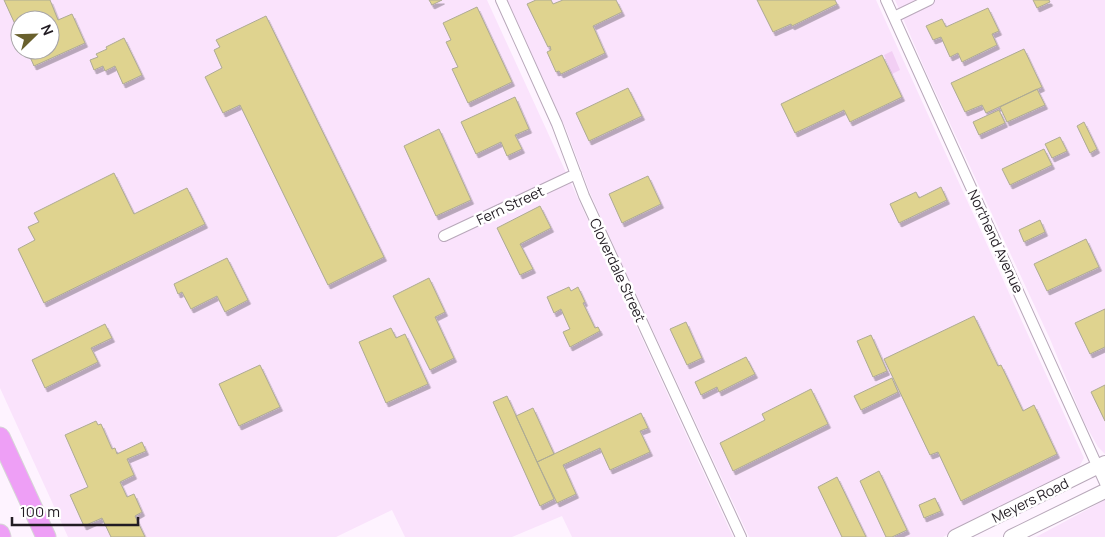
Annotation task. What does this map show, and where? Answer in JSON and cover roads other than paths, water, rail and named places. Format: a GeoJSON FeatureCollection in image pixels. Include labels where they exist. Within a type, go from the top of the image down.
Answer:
{"type":"FeatureCollection","features":[{"type":"Feature","properties":{"kind":"highway"},"geometry":{"type":"LineString","coordinates":[[0,437],[46,537]]}},
{"type":"Feature","properties":{"kind":"street","name":"Cloverdale Street"},"geometry":{"type":"LineString","coordinates":[[501,0],[557,124],[584,196],[742,537]]}},
{"type":"Feature","properties":{"kind":"street","name":"Northend Avenue"},"geometry":{"type":"LineString","coordinates":[[886,0],[1101,465],[1105,483]]}},
{"type":"Feature","properties":{"kind":"street"},"geometry":{"type":"LineString","coordinates":[[894,17],[928,0]]}},
{"type":"Feature","properties":{"kind":"street","name":"Fern Street"},"geometry":{"type":"LineString","coordinates":[[444,236],[576,174]]}},
{"type":"Feature","properties":{"kind":"street","name":"Meyers Road"},"geometry":{"type":"LineString","coordinates":[[955,537],[1101,465]]}},
{"type":"Feature","properties":{"kind":"street","name":"Meyers Road"},"geometry":{"type":"LineString","coordinates":[[1011,537],[1105,491]]}}]}
